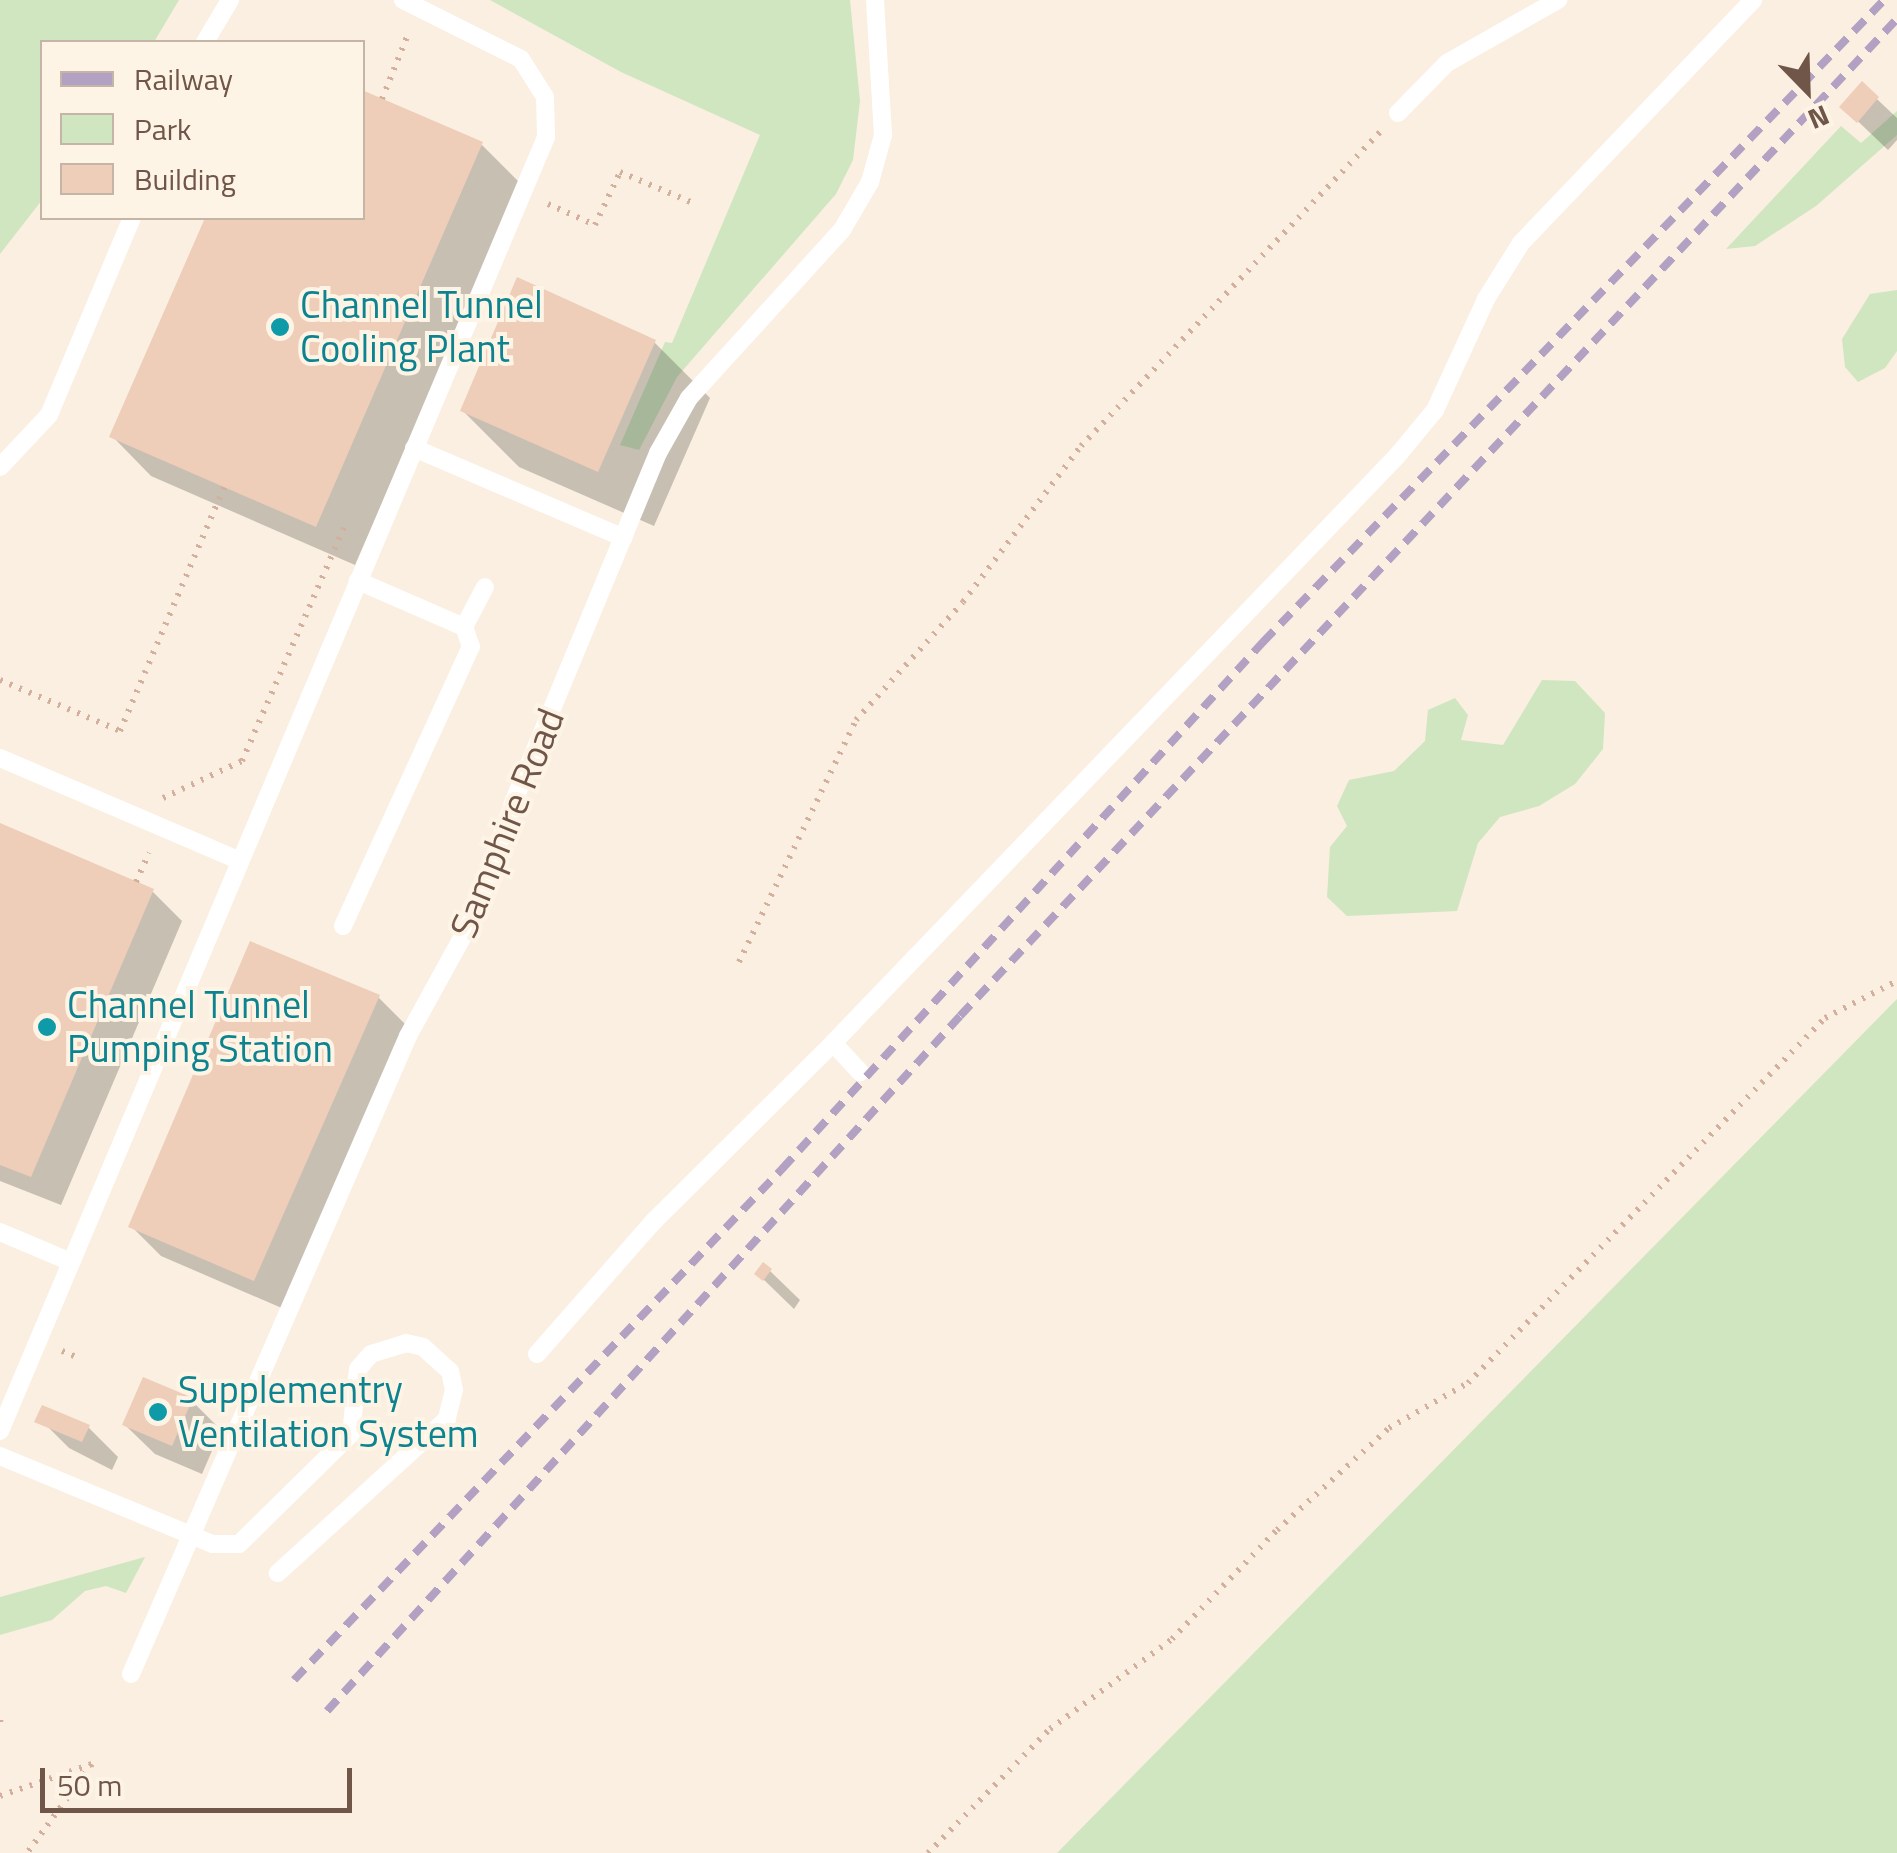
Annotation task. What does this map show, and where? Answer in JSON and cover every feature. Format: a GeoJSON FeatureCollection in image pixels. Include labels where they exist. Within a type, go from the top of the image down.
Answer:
{"type":"FeatureCollection","features":[{"type":"Feature","properties":{"kind":"lane"},"geometry":{"type":"LineString","coordinates":[[206,40],[230,0]]}},
{"type":"Feature","properties":{"kind":"lane","name":"Samphire Road"},"geometry":{"type":"LineString","coordinates":[[132,1674],[408,1036],[472,918],[624,538],[689,398],[842,230],[870,182],[883,135],[874,0]]}},
{"type":"Feature","properties":{"kind":"lane"},"geometry":{"type":"LineString","coordinates":[[1398,113],[1447,64],[1558,0]]}},
{"type":"Feature","properties":{"kind":"lane"},"geometry":{"type":"LineString","coordinates":[[537,1354],[654,1220],[833,1044],[1423,426],[1521,243],[1753,0]]}},
{"type":"Feature","properties":{"kind":"lane"},"geometry":{"type":"LineString","coordinates":[[0,1431],[522,193],[549,119],[536,76],[501,45],[412,4]]}},
{"type":"Feature","properties":{"kind":"lane"},"geometry":{"type":"LineString","coordinates":[[0,467],[49,415],[131,220]]}},
{"type":"Feature","properties":{"kind":"lane"},"geometry":{"type":"LineString","coordinates":[[414,448],[624,538]]}},
{"type":"Feature","properties":{"kind":"lane"},"geometry":{"type":"LineString","coordinates":[[343,926],[472,646],[464,627],[358,581]]}},
{"type":"Feature","properties":{"kind":"lane"},"geometry":{"type":"LineString","coordinates":[[464,627],[485,586]]}},
{"type":"Feature","properties":{"kind":"lane"},"geometry":{"type":"LineString","coordinates":[[0,758],[240,861]]}},
{"type":"Feature","properties":{"kind":"lane"},"geometry":{"type":"LineString","coordinates":[[833,1044],[860,1072]]}},
{"type":"Feature","properties":{"kind":"lane"},"geometry":{"type":"LineString","coordinates":[[0,1232],[71,1262]]}},
{"type":"Feature","properties":{"kind":"lane"},"geometry":{"type":"LineString","coordinates":[[0,1456],[212,1544],[240,1544],[351,1434],[358,1369],[370,1354],[406,1342],[423,1347],[450,1371],[454,1390],[446,1419],[278,1573]]}},
{"type":"Feature","properties":{"kind":"path"},"geometry":{"type":"LineString","coordinates":[[382,99],[412,4]]}},
{"type":"Feature","properties":{"kind":"path"},"geometry":{"type":"LineString","coordinates":[[739,962],[856,720],[964,602],[1081,446],[1398,113]]}},
{"type":"Feature","properties":{"kind":"path"},"geometry":{"type":"LineString","coordinates":[[522,193],[595,224],[620,172],[693,204]]}},
{"type":"Feature","properties":{"kind":"path"},"geometry":{"type":"LineString","coordinates":[[0,680],[120,731],[224,487]]}},
{"type":"Feature","properties":{"kind":"path"},"geometry":{"type":"LineString","coordinates":[[136,882],[166,796],[242,761],[352,510]]}},
{"type":"Feature","properties":{"kind":"path"},"geometry":{"type":"LineString","coordinates":[[928,1853],[1050,1729],[1172,1639],[1276,1530],[1390,1428],[1468,1383],[1826,1018],[1897,981]]}},
{"type":"Feature","properties":{"kind":"path"},"geometry":{"type":"LineString","coordinates":[[0,1722],[2,1712]]}},
{"type":"Feature","properties":{"kind":"path"},"geometry":{"type":"LineString","coordinates":[[0,1796],[92,1764],[27,1853]]}},
{"type":"Feature","properties":{"kind":"green space"},"geometry":{"type":"Polygon","coordinates":[[[0,0],[179,0],[155,40],[40,40],[40,203],[0,254],[0,0]]]}},
{"type":"Feature","properties":{"kind":"green space"},"geometry":{"type":"Polygon","coordinates":[[[490,0],[850,0],[860,101],[853,160],[836,194],[677,377],[639,450],[620,445],[665,342],[672,343],[760,135],[621,72],[490,0]]]}},
{"type":"Feature","properties":{"kind":"green space"},"geometry":{"type":"Polygon","coordinates":[[[1897,111],[1897,135],[1816,206],[1755,246],[1726,249],[1841,126],[1861,143],[1897,111]]]}},
{"type":"Feature","properties":{"kind":"green space"},"geometry":{"type":"Polygon","coordinates":[[[1897,290],[1897,351],[1885,368],[1858,382],[1845,367],[1842,339],[1870,294],[1897,290]]]}},
{"type":"Feature","properties":{"kind":"green space"},"geometry":{"type":"Polygon","coordinates":[[[1542,680],[1575,681],[1605,713],[1603,749],[1575,784],[1539,806],[1500,817],[1478,843],[1457,911],[1347,916],[1327,897],[1330,847],[1347,826],[1337,806],[1349,780],[1394,771],[1425,741],[1428,710],[1455,698],[1468,715],[1461,740],[1503,745],[1542,680]]]}},
{"type":"Feature","properties":{"kind":"green space"},"geometry":{"type":"Polygon","coordinates":[[[1897,999],[1897,1853],[1057,1853],[1897,999]]]}},
{"type":"Feature","properties":{"kind":"green space"},"geometry":{"type":"Polygon","coordinates":[[[145,1557],[126,1593],[106,1586],[85,1591],[52,1620],[0,1635],[0,1597],[145,1557]]]}},
{"type":"Feature","properties":{"kind":"building"},"geometry":{"type":"Polygon","coordinates":[[[1862,81],[1879,97],[1857,123],[1839,107],[1862,81]]]}},
{"type":"Feature","properties":{"kind":"building","name":"Channel Tunnel Cooling Plant"},"geometry":{"type":"Polygon","coordinates":[[[365,91],[483,142],[316,527],[109,437],[204,220],[365,220],[365,91]]]}},
{"type":"Feature","properties":{"kind":"building"},"geometry":{"type":"Polygon","coordinates":[[[517,277],[656,340],[598,472],[460,411],[517,277]]]}},
{"type":"Feature","properties":{"kind":"building","name":"Channel Tunnel Pumping Station"},"geometry":{"type":"Polygon","coordinates":[[[0,823],[154,889],[31,1177],[0,1165],[0,823]]]}},
{"type":"Feature","properties":{"kind":"building"},"geometry":{"type":"Polygon","coordinates":[[[250,941],[380,995],[254,1281],[128,1227],[250,941]]]}},
{"type":"Feature","properties":{"kind":"building"},"geometry":{"type":"Polygon","coordinates":[[[763,1262],[772,1269],[763,1281],[754,1274],[763,1262]]]}},
{"type":"Feature","properties":{"kind":"building","name":"Supplementry Ventilation System"},"geometry":{"type":"Polygon","coordinates":[[[143,1377],[193,1398],[172,1446],[122,1425],[143,1377]]]}},
{"type":"Feature","properties":{"kind":"building"},"geometry":{"type":"Polygon","coordinates":[[[42,1405],[90,1425],[82,1442],[34,1422],[42,1405]]]}},
{"type":"Feature","properties":{"kind":"railway"},"geometry":{"type":"LineString","coordinates":[[294,1680],[782,1169],[1263,642],[1884,0]]}},
{"type":"Feature","properties":{"kind":"railway"},"geometry":{"type":"LineString","coordinates":[[327,1711],[960,1016],[1897,19]]}},
{"type":"Feature","properties":{"kind":"place","name":"Channel Tunnel Cooling Plant"},"geometry":{"type":"Point","coordinates":[280,327]}},
{"type":"Feature","properties":{"kind":"place","name":"Channel Tunnel Pumping Station"},"geometry":{"type":"Point","coordinates":[47,1027]}},
{"type":"Feature","properties":{"kind":"place","name":"Supplementry Ventilation System"},"geometry":{"type":"Point","coordinates":[158,1412]}}]}
